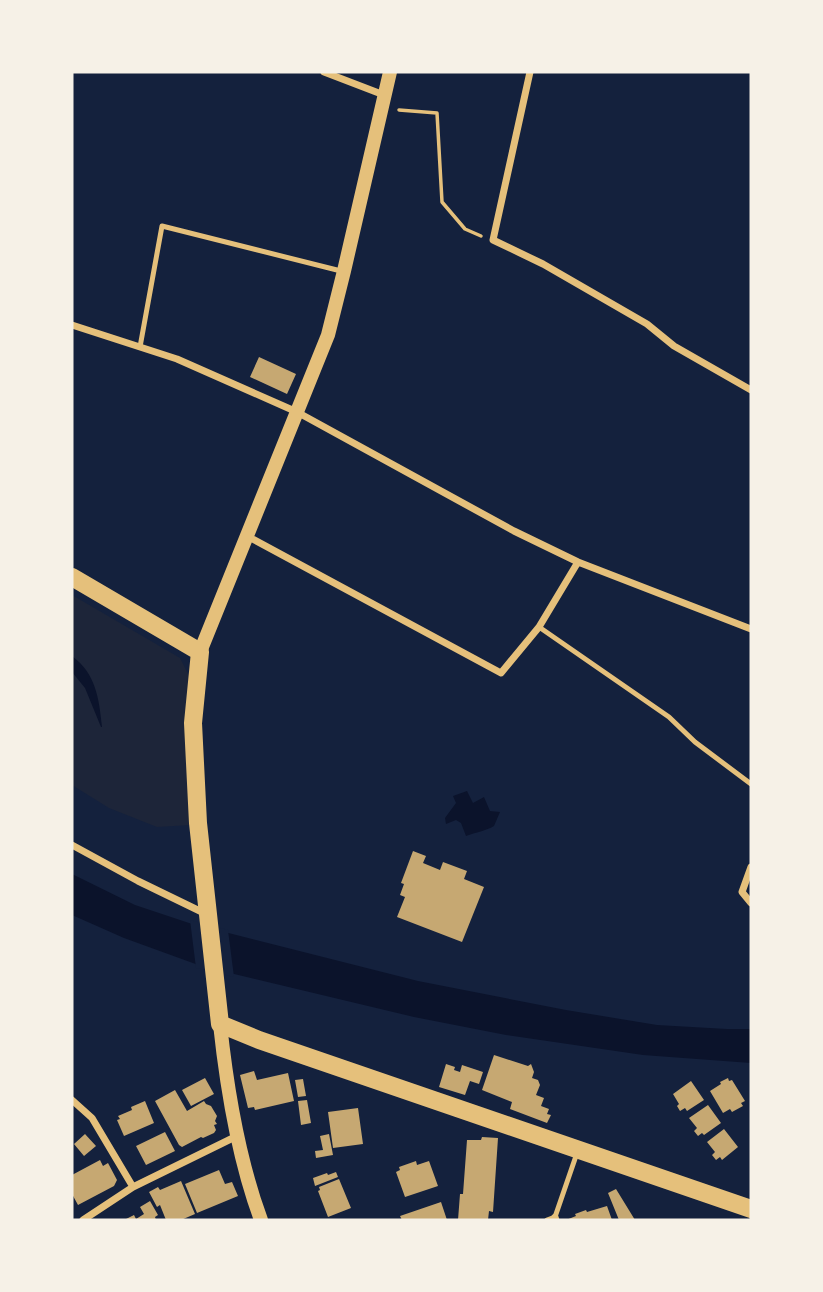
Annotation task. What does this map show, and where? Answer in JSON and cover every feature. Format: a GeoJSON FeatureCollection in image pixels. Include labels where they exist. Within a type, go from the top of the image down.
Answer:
{"type":"FeatureCollection","features":[{"type":"Feature","properties":{"kind":"main road"},"geometry":{"type":"LineString","coordinates":[[261,1220],[237,1136],[224,1065],[207,914],[198,823],[193,723],[200,652],[328,335],[390,72]]}},
{"type":"Feature","properties":{"kind":"main road"},"geometry":{"type":"LineString","coordinates":[[72,577],[200,652]]}},
{"type":"Feature","properties":{"kind":"main road"},"geometry":{"type":"LineString","coordinates":[[220,1024],[259,1040],[751,1209]]}},
{"type":"Feature","properties":{"kind":"street"},"geometry":{"type":"LineString","coordinates":[[324,72],[383,102]]}},
{"type":"Feature","properties":{"kind":"street"},"geometry":{"type":"LineString","coordinates":[[530,72],[493,240],[542,264],[647,324],[674,346],[751,390]]}},
{"type":"Feature","properties":{"kind":"street"},"geometry":{"type":"LineString","coordinates":[[72,325],[177,359],[297,412],[514,531],[578,562],[751,629]]}},
{"type":"Feature","properties":{"kind":"street"},"geometry":{"type":"LineString","coordinates":[[247,536],[501,673],[539,627],[578,562]]}},
{"type":"Feature","properties":{"kind":"street"},"geometry":{"type":"LineString","coordinates":[[72,845],[207,914]]}},
{"type":"Feature","properties":{"kind":"street"},"geometry":{"type":"LineString","coordinates":[[751,867],[742,892],[751,903]]}},
{"type":"Feature","properties":{"kind":"street"},"geometry":{"type":"LineString","coordinates":[[72,1100],[92,1118],[133,1188]]}},
{"type":"Feature","properties":{"kind":"street"},"geometry":{"type":"LineString","coordinates":[[83,1220],[133,1188],[237,1136]]}},
{"type":"Feature","properties":{"kind":"lane"},"geometry":{"type":"LineString","coordinates":[[140,347],[162,226],[344,271]]}},
{"type":"Feature","properties":{"kind":"lane"},"geometry":{"type":"LineString","coordinates":[[539,627],[669,717],[695,742],[751,784]]}},
{"type":"Feature","properties":{"kind":"lane"},"geometry":{"type":"LineString","coordinates":[[547,1220],[556,1219],[579,1150]]}},
{"type":"Feature","properties":{"kind":"path"},"geometry":{"type":"LineString","coordinates":[[383,102],[437,113],[442,202],[465,229],[493,240]]}},
{"type":"Feature","properties":{"kind":"shaded area"},"geometry":{"type":"Polygon","coordinates":[[[72,595],[180,658],[190,678],[191,825],[157,827],[109,808],[72,785],[72,595]]]}},
{"type":"Feature","properties":{"kind":"shaded area"},"geometry":{"type":"Polygon","coordinates":[[[72,656],[86,671],[95,687],[102,727],[85,688],[72,672],[72,656]]]}},
{"type":"Feature","properties":{"kind":"shaded area"},"geometry":{"type":"Polygon","coordinates":[[[467,791],[473,803],[484,797],[490,811],[500,812],[494,826],[466,836],[461,823],[456,820],[446,824],[445,818],[456,803],[453,796],[467,791]]]}},
{"type":"Feature","properties":{"kind":"shaded area"},"geometry":{"type":"Polygon","coordinates":[[[72,874],[135,905],[189,923],[418,981],[657,1025],[751,1029],[751,1063],[643,1055],[506,1035],[414,1017],[201,966],[124,938],[72,915],[72,874]]]}},
{"type":"Feature","properties":{"kind":"pier"},"geometry":{"type":"Polygon","coordinates":[[[190,920],[228,930],[234,977],[196,968],[190,920]]]}},
{"type":"Feature","properties":{"kind":"building"},"geometry":{"type":"Polygon","coordinates":[[[259,357],[296,374],[287,394],[250,377],[259,357]]]}},
{"type":"Feature","properties":{"kind":"building"},"geometry":{"type":"Polygon","coordinates":[[[413,851],[426,856],[423,863],[440,870],[443,862],[467,871],[464,879],[484,887],[462,942],[397,917],[405,897],[400,895],[404,884],[401,883],[413,851]]]}},
{"type":"Feature","properties":{"kind":"building"},"geometry":{"type":"Polygon","coordinates":[[[494,1055],[528,1066],[531,1064],[534,1072],[532,1078],[538,1080],[540,1085],[536,1095],[544,1098],[541,1106],[549,1109],[547,1114],[551,1115],[547,1123],[510,1109],[512,1102],[482,1090],[494,1055]]]}},
{"type":"Feature","properties":{"kind":"building"},"geometry":{"type":"Polygon","coordinates":[[[446,1064],[460,1072],[462,1065],[483,1072],[479,1084],[470,1081],[465,1095],[439,1087],[446,1064]]]}},
{"type":"Feature","properties":{"kind":"building"},"geometry":{"type":"Polygon","coordinates":[[[254,1071],[257,1080],[288,1073],[294,1101],[255,1110],[254,1107],[248,1108],[240,1075],[254,1071]]]}},
{"type":"Feature","properties":{"kind":"building"},"geometry":{"type":"Polygon","coordinates":[[[205,1078],[214,1094],[191,1106],[182,1090],[205,1078]]]}},
{"type":"Feature","properties":{"kind":"building"},"geometry":{"type":"Polygon","coordinates":[[[728,1078],[745,1101],[741,1103],[743,1106],[732,1112],[730,1109],[723,1113],[710,1091],[728,1078]]]}},
{"type":"Feature","properties":{"kind":"building"},"geometry":{"type":"Polygon","coordinates":[[[303,1079],[306,1096],[298,1097],[295,1080],[303,1079]]]}},
{"type":"Feature","properties":{"kind":"building"},"geometry":{"type":"Polygon","coordinates":[[[691,1081],[704,1100],[687,1111],[685,1108],[680,1111],[673,1094],[691,1081]]]}},
{"type":"Feature","properties":{"kind":"building"},"geometry":{"type":"Polygon","coordinates":[[[175,1090],[187,1111],[204,1101],[211,1106],[217,1116],[214,1133],[182,1147],[179,1145],[155,1101],[175,1090]]]}},
{"type":"Feature","properties":{"kind":"building"},"geometry":{"type":"Polygon","coordinates":[[[307,1100],[311,1123],[301,1125],[298,1101],[307,1100]]]}},
{"type":"Feature","properties":{"kind":"building"},"geometry":{"type":"Polygon","coordinates":[[[145,1101],[154,1123],[124,1136],[117,1120],[120,1119],[118,1116],[145,1101]]]}},
{"type":"Feature","properties":{"kind":"building"},"geometry":{"type":"Polygon","coordinates":[[[708,1105],[721,1123],[698,1136],[694,1131],[697,1128],[689,1118],[708,1105]]]}},
{"type":"Feature","properties":{"kind":"building"},"geometry":{"type":"Polygon","coordinates":[[[358,1108],[363,1144],[333,1148],[328,1112],[358,1108]]]}},
{"type":"Feature","properties":{"kind":"building"},"geometry":{"type":"Polygon","coordinates":[[[724,1129],[738,1147],[722,1160],[720,1157],[716,1160],[712,1155],[715,1152],[707,1142],[724,1129]]]}},
{"type":"Feature","properties":{"kind":"building"},"geometry":{"type":"Polygon","coordinates":[[[165,1132],[175,1151],[146,1165],[136,1146],[165,1132]]]}},
{"type":"Feature","properties":{"kind":"building"},"geometry":{"type":"Polygon","coordinates":[[[85,1134],[96,1146],[84,1156],[74,1144],[85,1134]]]}},
{"type":"Feature","properties":{"kind":"building"},"geometry":{"type":"Polygon","coordinates":[[[329,1134],[333,1155],[316,1158],[315,1151],[323,1150],[320,1136],[329,1134]]]}},
{"type":"Feature","properties":{"kind":"building"},"geometry":{"type":"Polygon","coordinates":[[[482,1137],[498,1138],[493,1212],[489,1211],[488,1220],[458,1220],[467,1140],[481,1140],[482,1137]]]}},
{"type":"Feature","properties":{"kind":"building"},"geometry":{"type":"Polygon","coordinates":[[[100,1160],[103,1166],[108,1163],[117,1180],[114,1186],[78,1205],[72,1194],[72,1175],[100,1160]]]}},
{"type":"Feature","properties":{"kind":"building"},"geometry":{"type":"Polygon","coordinates":[[[416,1161],[417,1165],[429,1161],[438,1186],[405,1197],[396,1172],[400,1170],[399,1167],[416,1161]]]}},
{"type":"Feature","properties":{"kind":"building"},"geometry":{"type":"Polygon","coordinates":[[[219,1170],[225,1184],[232,1182],[238,1196],[197,1213],[185,1184],[219,1170]]]}},
{"type":"Feature","properties":{"kind":"building"},"geometry":{"type":"Polygon","coordinates":[[[336,1172],[338,1177],[315,1186],[313,1178],[336,1172]]]}},
{"type":"Feature","properties":{"kind":"building"},"geometry":{"type":"Polygon","coordinates":[[[339,1179],[351,1208],[328,1217],[318,1191],[319,1187],[339,1179]]]}},
{"type":"Feature","properties":{"kind":"building"},"geometry":{"type":"Polygon","coordinates":[[[181,1181],[195,1214],[181,1220],[166,1220],[160,1205],[157,1207],[149,1192],[181,1181]]]}},
{"type":"Feature","properties":{"kind":"building"},"geometry":{"type":"Polygon","coordinates":[[[616,1189],[635,1220],[619,1220],[608,1193],[616,1189]]]}},
{"type":"Feature","properties":{"kind":"building"},"geometry":{"type":"Polygon","coordinates":[[[150,1201],[158,1215],[156,1220],[124,1220],[134,1215],[136,1219],[144,1214],[140,1207],[150,1201]]]}},
{"type":"Feature","properties":{"kind":"building"},"geometry":{"type":"Polygon","coordinates":[[[441,1202],[447,1220],[402,1220],[400,1216],[441,1202]]]}},
{"type":"Feature","properties":{"kind":"building"},"geometry":{"type":"Polygon","coordinates":[[[607,1206],[612,1220],[566,1220],[586,1210],[587,1212],[607,1206]]]}}]}
